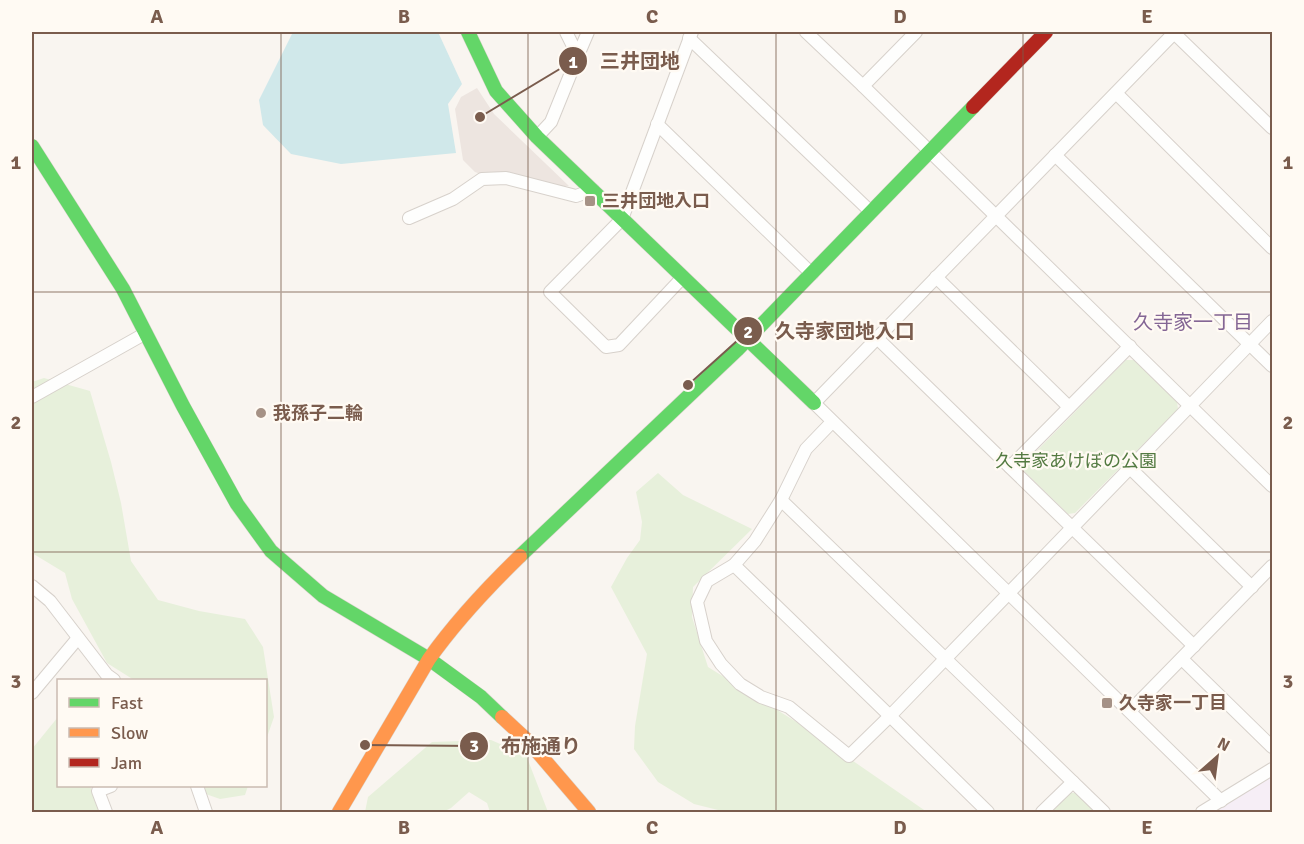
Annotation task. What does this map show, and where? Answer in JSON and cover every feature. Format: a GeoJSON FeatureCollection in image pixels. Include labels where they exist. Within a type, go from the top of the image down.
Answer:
{"type":"FeatureCollection","features":[{"type":"Feature","properties":{"kind":"street"},"geometry":{"type":"LineString","coordinates":[[468,32],[496,91],[537,136],[1221,801]]}},
{"type":"Feature","properties":{"kind":"street"},"geometry":{"type":"LineString","coordinates":[[566,32],[579,53]]}},
{"type":"Feature","properties":{"kind":"street"},"geometry":{"type":"LineString","coordinates":[[537,136],[551,122],[588,32]]}},
{"type":"Feature","properties":{"kind":"street"},"geometry":{"type":"LineString","coordinates":[[806,32],[1130,345],[1272,486]]}},
{"type":"Feature","properties":{"kind":"street"},"geometry":{"type":"LineString","coordinates":[[863,86],[916,32]]}},
{"type":"Feature","properties":{"kind":"street"},"geometry":{"type":"LineString","coordinates":[[339,813],[429,659],[480,595],[748,339],[1046,32]]}},
{"type":"Feature","properties":{"kind":"street"},"geometry":{"type":"LineString","coordinates":[[814,404],[1174,32],[1272,128]]}},
{"type":"Feature","properties":{"kind":"street"},"geometry":{"type":"LineString","coordinates":[[683,277],[619,345],[606,347],[550,292],[622,219],[691,35],[871,212]]}},
{"type":"Feature","properties":{"kind":"street"},"geometry":{"type":"LineString","coordinates":[[1116,93],[1272,248]]}},
{"type":"Feature","properties":{"kind":"street"},"geometry":{"type":"LineString","coordinates":[[657,124],[812,274]]}},
{"type":"Feature","properties":{"kind":"street"},"geometry":{"type":"LineString","coordinates":[[32,146],[123,289],[237,504],[271,551],[323,596],[429,659],[498,712],[529,742],[589,813]]}},
{"type":"Feature","properties":{"kind":"street"},"geometry":{"type":"LineString","coordinates":[[1055,154],[1272,366]]}},
{"type":"Feature","properties":{"kind":"street"},"geometry":{"type":"LineString","coordinates":[[409,218],[453,199],[482,179],[506,178],[576,196],[593,190]]}},
{"type":"Feature","properties":{"kind":"street"},"geometry":{"type":"LineString","coordinates":[[936,277],[1069,407]]}},
{"type":"Feature","properties":{"kind":"street"},"geometry":{"type":"LineString","coordinates":[[831,422],[806,449],[781,500],[755,541],[734,565],[707,581],[697,602],[706,641],[720,664],[740,684],[761,697],[789,707],[849,756],[946,659],[1008,592],[1073,529],[1272,321]]}},
{"type":"Feature","properties":{"kind":"street"},"geometry":{"type":"LineString","coordinates":[[32,397],[146,333]]}},
{"type":"Feature","properties":{"kind":"street"},"geometry":{"type":"LineString","coordinates":[[877,338],[1194,646]]}},
{"type":"Feature","properties":{"kind":"street"},"geometry":{"type":"LineString","coordinates":[[1010,467],[1130,345]]}},
{"type":"Feature","properties":{"kind":"street"},"geometry":{"type":"LineString","coordinates":[[1131,469],[1252,587]]}},
{"type":"Feature","properties":{"kind":"street"},"geometry":{"type":"LineString","coordinates":[[781,500],[1104,813]]}},
{"type":"Feature","properties":{"kind":"street"},"geometry":{"type":"LineString","coordinates":[[734,565],[988,813]]}},
{"type":"Feature","properties":{"kind":"street"},"geometry":{"type":"LineString","coordinates":[[1130,711],[1272,566]]}},
{"type":"Feature","properties":{"kind":"street"},"geometry":{"type":"LineString","coordinates":[[32,586],[50,601],[112,679]]}},
{"type":"Feature","properties":{"kind":"street"},"geometry":{"type":"LineString","coordinates":[[32,693],[78,638]]}},
{"type":"Feature","properties":{"kind":"street"},"geometry":{"type":"LineString","coordinates":[[1182,659],[1272,747]]}},
{"type":"Feature","properties":{"kind":"street"},"geometry":{"type":"LineString","coordinates":[[1202,813],[1272,769]]}},
{"type":"Feature","properties":{"kind":"street"},"geometry":{"type":"LineString","coordinates":[[1042,813],[1073,782]]}},
{"type":"Feature","properties":{"kind":"street"},"geometry":{"type":"LineString","coordinates":[[106,813],[98,790],[108,787]]}},
{"type":"Feature","properties":{"kind":"street"},"geometry":{"type":"LineString","coordinates":[[196,787],[206,813]]}},
{"type":"Feature","properties":{"kind":"shaded area"},"geometry":{"type":"Polygon","coordinates":[[[477,88],[494,114],[569,186],[483,175],[475,172],[463,160],[455,109],[461,97],[477,88]]]}},
{"type":"Feature","properties":{"kind":"shaded area"},"geometry":{"type":"Polygon","coordinates":[[[1272,776],[1272,812],[1213,812],[1272,776]]]}},
{"type":"Feature","properties":{"kind":"green space","name":"久寺家あけぼの公園"},"geometry":{"type":"Polygon","coordinates":[[[1126,360],[1134,360],[1177,402],[1178,409],[1075,513],[1068,514],[1024,471],[1024,464],[1126,360]]]}},
{"type":"Feature","properties":{"kind":"green space"},"geometry":{"type":"Polygon","coordinates":[[[44,378],[90,391],[121,503],[131,561],[158,600],[199,611],[245,619],[263,647],[274,717],[267,737],[267,679],[132,679],[107,663],[72,599],[65,573],[32,553],[32,382],[44,378]]]}},
{"type":"Feature","properties":{"kind":"green space"},"geometry":{"type":"Polygon","coordinates":[[[658,473],[683,495],[752,529],[693,587],[692,617],[708,667],[798,723],[927,812],[718,812],[718,810],[694,804],[658,782],[634,749],[635,726],[647,654],[611,587],[640,540],[642,522],[636,492],[658,473]]]}},
{"type":"Feature","properties":{"kind":"green space"},"geometry":{"type":"Polygon","coordinates":[[[57,718],[57,787],[90,787],[99,812],[32,812],[32,749],[57,718]]]}},
{"type":"Feature","properties":{"kind":"green space"},"geometry":{"type":"Polygon","coordinates":[[[491,740],[526,755],[548,812],[490,812],[487,803],[469,792],[443,812],[365,812],[368,797],[432,742],[491,740]]]}},
{"type":"Feature","properties":{"kind":"green space"},"geometry":{"type":"Polygon","coordinates":[[[198,787],[248,787],[245,795],[220,799],[200,792],[198,787]]]}},
{"type":"Feature","properties":{"kind":"green space"},"geometry":{"type":"Polygon","coordinates":[[[1069,793],[1076,793],[1096,812],[1051,812],[1069,793]]]}},
{"type":"Feature","properties":{"kind":"water"},"geometry":{"type":"Polygon","coordinates":[[[293,32],[438,32],[462,84],[448,104],[456,153],[341,164],[291,154],[263,125],[259,100],[293,32]]]}},
{"type":"Feature","properties":{"kind":"traffic: fast"},"geometry":{"type":"LineString","coordinates":[[468,32],[496,91],[537,137],[814,403]]}},
{"type":"Feature","properties":{"kind":"traffic: fast"},"geometry":{"type":"LineString","coordinates":[[520,556],[737,350],[973,107]]}},
{"type":"Feature","properties":{"kind":"traffic: fast"},"geometry":{"type":"LineString","coordinates":[[32,146],[123,289],[237,504],[271,551],[323,596],[429,659],[481,697],[502,717]]}},
{"type":"Feature","properties":{"kind":"traffic: slow"},"geometry":{"type":"LineString","coordinates":[[339,812],[429,659],[472,605],[520,556]]}},
{"type":"Feature","properties":{"kind":"traffic: slow"},"geometry":{"type":"LineString","coordinates":[[502,717],[529,742],[589,812]]}},
{"type":"Feature","properties":{"kind":"traffic: jam"},"geometry":{"type":"LineString","coordinates":[[973,107],[1046,32]]}},
{"type":"Feature","properties":{"kind":"place","name":"三井団地"},"geometry":{"type":"Point","coordinates":[480,117]}},
{"type":"Feature","properties":{"kind":"place","name":"三井団地入口"},"geometry":{"type":"Point","coordinates":[590,201]}},
{"type":"Feature","properties":{"kind":"place","name":"久寺家団地入口"},"geometry":{"type":"Point","coordinates":[688,385]}},
{"type":"Feature","properties":{"kind":"place","name":"我孫子二輪"},"geometry":{"type":"Point","coordinates":[261,413]}},
{"type":"Feature","properties":{"kind":"place","name":"久寺家一丁目"},"geometry":{"type":"Point","coordinates":[1107,703]}},
{"type":"Feature","properties":{"kind":"place","name":"布施通り"},"geometry":{"type":"Point","coordinates":[365,745]}},
{"type":"Feature","properties":{"kind":"district","name":"久寺家一丁目"},"geometry":{"type":"Point","coordinates":[1193,322]}}]}
